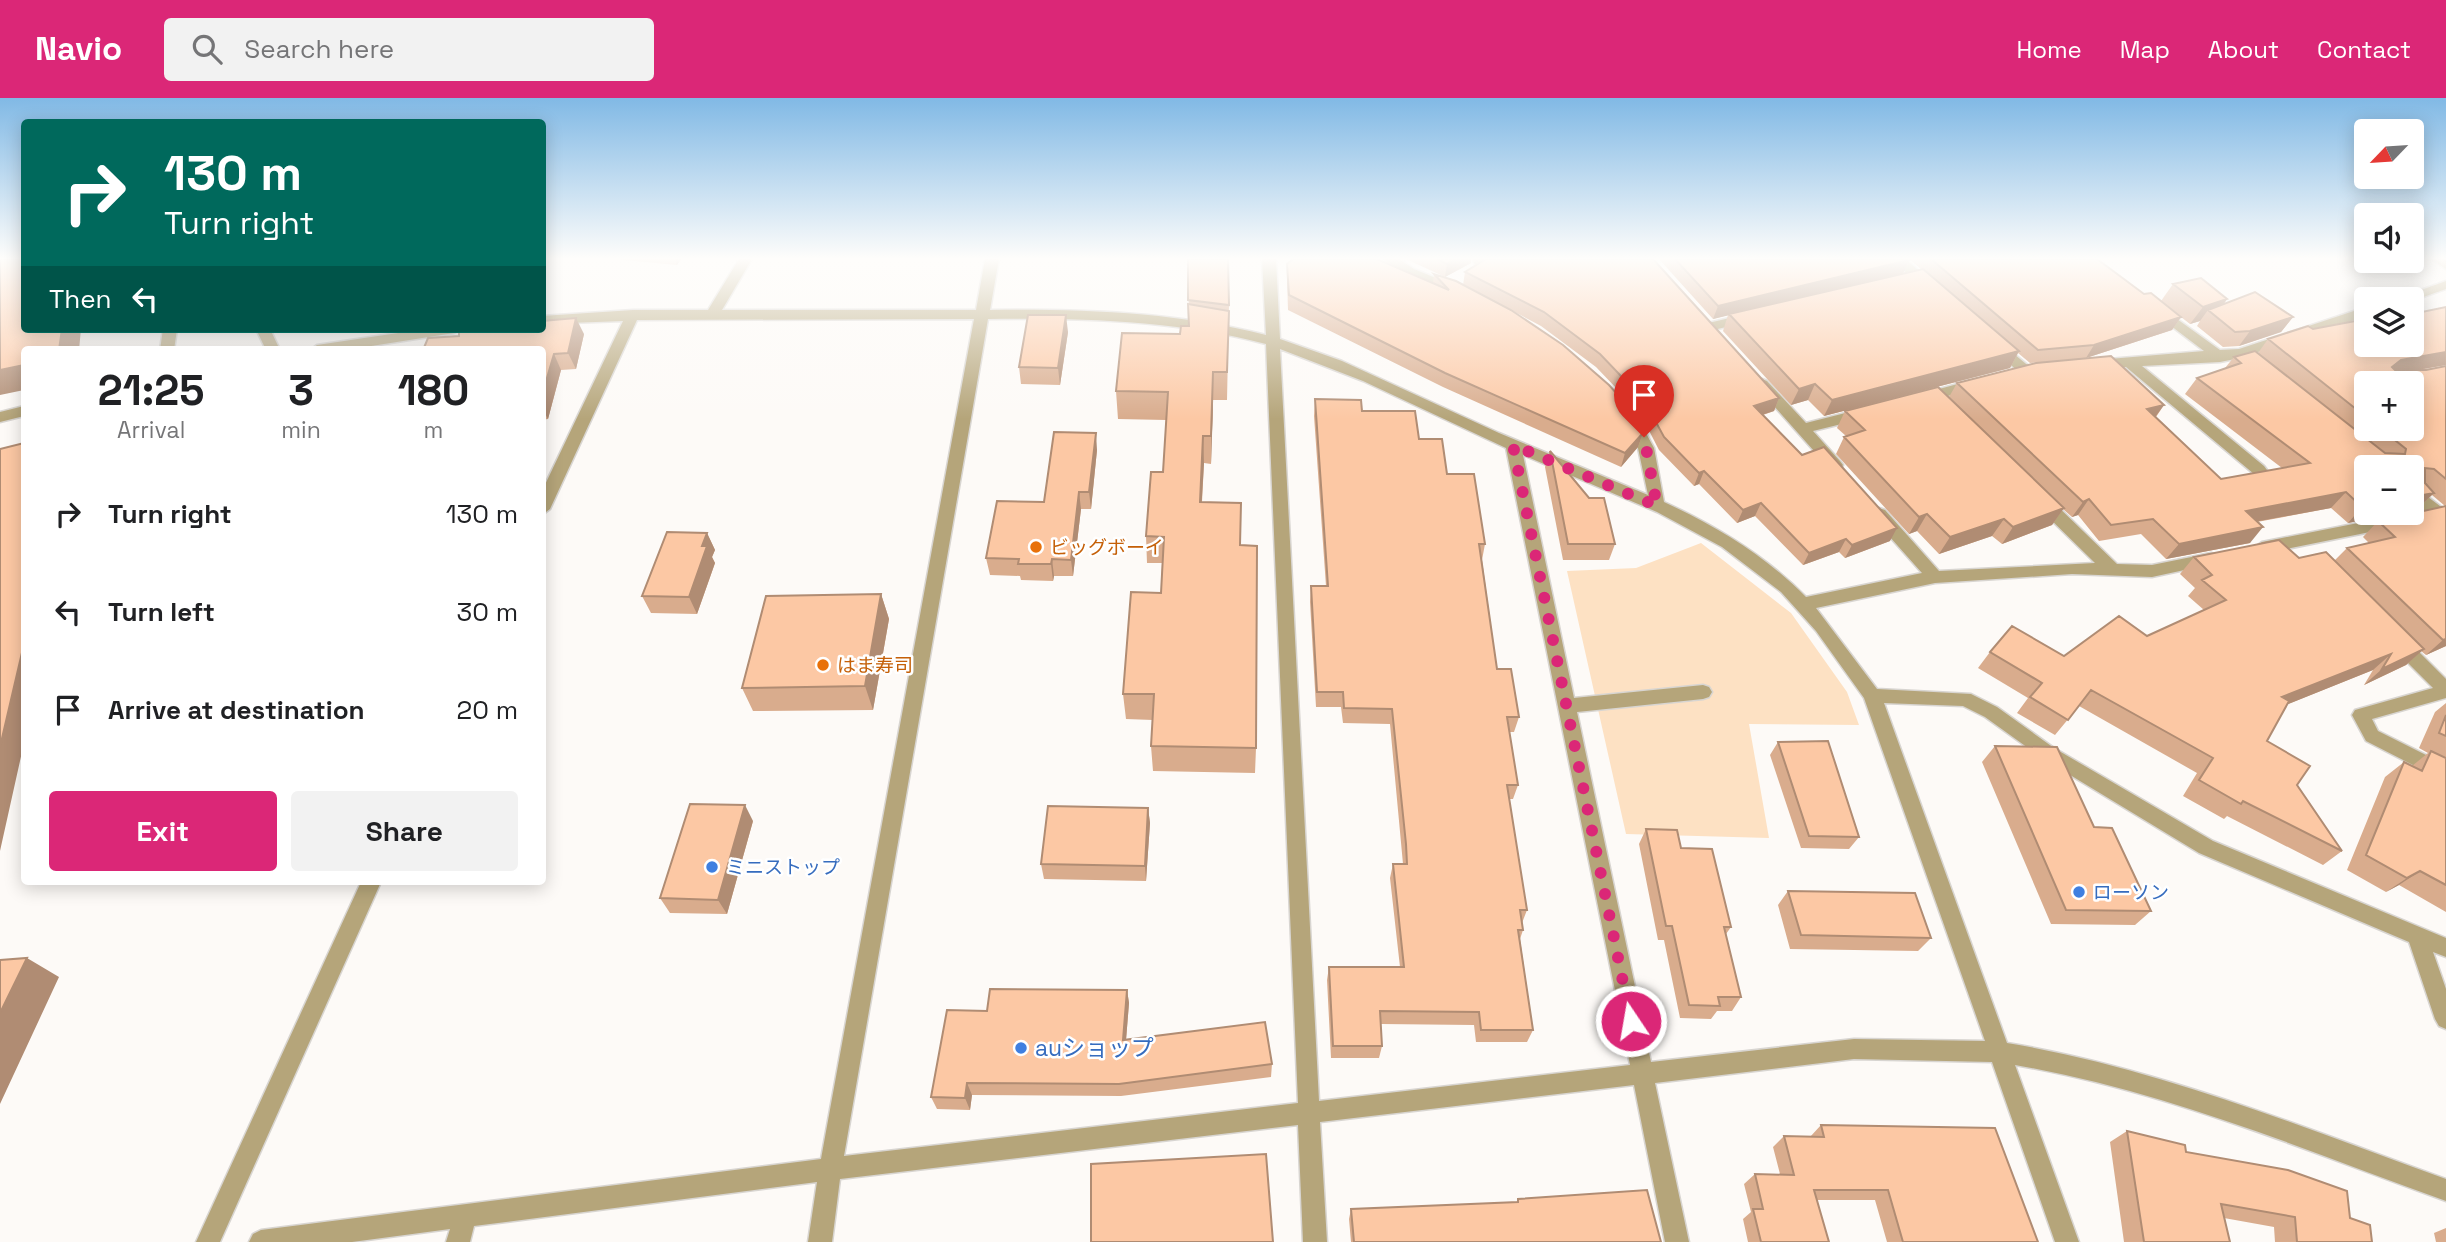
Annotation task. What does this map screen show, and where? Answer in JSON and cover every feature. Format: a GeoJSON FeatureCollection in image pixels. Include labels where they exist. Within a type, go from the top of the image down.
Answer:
{"type":"FeatureCollection","features":[{"type":"Feature","properties":{"kind":"street"},"geometry":{"type":"LineString","coordinates":[[1271,312],[1315,1242]]}},
{"type":"Feature","properties":{"kind":"street"},"geometry":{"type":"LineString","coordinates":[[2161,312],[2220,357]]}},
{"type":"Feature","properties":{"kind":"street"},"geometry":{"type":"LineString","coordinates":[[546,320],[633,314],[1070,313],[1174,320],[1272,341],[1350,371],[1513,445],[1657,506],[1732,547],[1769,573],[1802,604],[1842,650],[1872,696],[2067,1242]]}},
{"type":"Feature","properties":{"kind":"street"},"geometry":{"type":"LineString","coordinates":[[546,500],[633,314]]}},
{"type":"Feature","properties":{"kind":"street"},"geometry":{"type":"LineString","coordinates":[[820,1242],[830,1169],[983,315]]}},
{"type":"Feature","properties":{"kind":"street"},"geometry":{"type":"LineString","coordinates":[[1709,327],[1761,315]]}},
{"type":"Feature","properties":{"kind":"street"},"geometry":{"type":"LineString","coordinates":[[2078,367],[2220,357],[2245,358],[2354,317]]}},
{"type":"Feature","properties":{"kind":"street"},"geometry":{"type":"LineString","coordinates":[[366,346],[433,333]]}},
{"type":"Feature","properties":{"kind":"street"},"geometry":{"type":"LineString","coordinates":[[1986,337],[2026,371]]}},
{"type":"Feature","properties":{"kind":"street"},"geometry":{"type":"LineString","coordinates":[[2130,363],[2259,470]]}},
{"type":"Feature","properties":{"kind":"street"},"geometry":{"type":"LineString","coordinates":[[1747,368],[1847,478]]}},
{"type":"Feature","properties":{"kind":"street"},"geometry":{"type":"LineString","coordinates":[[1907,402],[1938,400],[1986,381]]}},
{"type":"Feature","properties":{"kind":"street"},"geometry":{"type":"LineString","coordinates":[[1620,403],[1644,437],[1657,506]]}},
{"type":"Feature","properties":{"kind":"street"},"geometry":{"type":"LineString","coordinates":[[1803,429],[1881,409]]}},
{"type":"Feature","properties":{"kind":"street"},"geometry":{"type":"LineString","coordinates":[[0,417],[21,412]]}},
{"type":"Feature","properties":{"kind":"street"},"geometry":{"type":"LineString","coordinates":[[1513,445],[1677,1242]]}},
{"type":"Feature","properties":{"kind":"street"},"geometry":{"type":"LineString","coordinates":[[2033,492],[2113,570]]}},
{"type":"Feature","properties":{"kind":"street"},"geometry":{"type":"LineString","coordinates":[[1865,498],[1935,577]]}},
{"type":"Feature","properties":{"kind":"street"},"geometry":{"type":"LineString","coordinates":[[2424,501],[2438,513],[2424,516]]}},
{"type":"Feature","properties":{"kind":"street"},"geometry":{"type":"LineString","coordinates":[[1802,604],[1935,577],[2072,568],[2152,571],[2377,525]]}},
{"type":"Feature","properties":{"kind":"street"},"geometry":{"type":"LineString","coordinates":[[2296,541],[2315,559]]}},
{"type":"Feature","properties":{"kind":"street"},"geometry":{"type":"LineString","coordinates":[[2390,634],[2446,690],[2361,715],[2372,736],[2446,774]]}},
{"type":"Feature","properties":{"kind":"street"},"geometry":{"type":"LineString","coordinates":[[1567,706],[1703,692]]}},
{"type":"Feature","properties":{"kind":"street"},"geometry":{"type":"LineString","coordinates":[[1872,696],[1965,699],[1991,712],[2048,753],[2206,847],[2446,948]]}},
{"type":"Feature","properties":{"kind":"street"},"geometry":{"type":"LineString","coordinates":[[208,1242],[370,885]]}},
{"type":"Feature","properties":{"kind":"street"},"geometry":{"type":"LineString","coordinates":[[2417,936],[2446,1019]]}},
{"type":"Feature","properties":{"kind":"street"},"geometry":{"type":"LineString","coordinates":[[261,1242],[830,1169],[1854,1049],[2000,1052],[2071,1064],[2208,1104],[2446,1190]]}},
{"type":"Feature","properties":{"kind":"street"},"geometry":{"type":"LineString","coordinates":[[458,1242],[466,1215]]}},
{"type":"Feature","properties":{"kind":"shaded area"},"geometry":{"type":"Polygon","coordinates":[[[1701,543],[1791,613],[1847,692],[1859,725],[1749,724],[1769,838],[1626,834],[1567,571],[1636,568],[1701,543]]]}},
{"type":"Feature","properties":{"kind":"building"},"geometry":{"type":"Polygon","coordinates":[[[0,312],[21,312],[21,333],[61,333],[60,346],[21,346],[21,366],[0,370],[0,312]]]}},
{"type":"Feature","properties":{"kind":"building"},"geometry":{"type":"Polygon","coordinates":[[[1188,312],[1229,312],[1227,372],[1213,372],[1211,436],[1203,436],[1200,502],[1241,503],[1240,545],[1257,546],[1256,748],[1151,746],[1154,694],[1123,694],[1131,592],[1161,593],[1164,537],[1146,536],[1151,472],[1163,472],[1168,392],[1116,391],[1122,333],[1180,334],[1181,326],[1189,326],[1188,312]]]}},
{"type":"Feature","properties":{"kind":"building"},"geometry":{"type":"Polygon","coordinates":[[[1324,312],[1515,312],[1563,345],[1609,385],[1627,405],[1643,433],[1625,453],[1445,373],[1324,312]]]}},
{"type":"Feature","properties":{"kind":"building"},"geometry":{"type":"Polygon","coordinates":[[[1545,312],[1701,312],[1779,398],[1754,406],[1802,455],[1824,447],[1897,528],[1852,545],[1846,539],[1809,553],[1761,503],[1743,510],[1704,471],[1699,473],[1664,437],[1644,400],[1600,354],[1545,312]]]}},
{"type":"Feature","properties":{"kind":"building"},"geometry":{"type":"Polygon","coordinates":[[[1974,312],[2019,351],[1832,400],[1815,384],[1799,389],[1729,314],[1974,312]]]}},
{"type":"Feature","properties":{"kind":"building"},"geometry":{"type":"Polygon","coordinates":[[[1994,312],[2175,312],[2181,317],[2094,345],[2038,350],[1994,312]]]}},
{"type":"Feature","properties":{"kind":"building"},"geometry":{"type":"Polygon","coordinates":[[[2211,312],[2286,312],[2293,317],[2250,331],[2235,332],[2211,312]]]}},
{"type":"Feature","properties":{"kind":"building"},"geometry":{"type":"Polygon","coordinates":[[[2424,312],[2446,312],[2446,352],[2424,356],[2424,312]]]}},
{"type":"Feature","properties":{"kind":"building"},"geometry":{"type":"Polygon","coordinates":[[[1028,315],[1066,315],[1058,368],[1019,367],[1028,315]]]}},
{"type":"Feature","properties":{"kind":"building"},"geometry":{"type":"Polygon","coordinates":[[[576,318],[568,353],[554,354],[546,381],[546,346],[425,346],[428,338],[459,336],[459,333],[546,333],[546,321],[576,318]]]}},
{"type":"Feature","properties":{"kind":"building"},"geometry":{"type":"Polygon","coordinates":[[[2354,321],[2354,357],[2418,357],[2401,360],[2392,367],[2395,370],[2426,370],[2446,366],[2446,479],[2434,469],[2425,468],[2425,483],[2434,493],[2424,495],[2424,455],[2354,455],[2354,500],[2346,492],[2246,511],[2263,527],[2179,544],[2153,519],[2111,525],[2089,499],[2083,502],[1957,383],[2036,363],[2111,356],[2164,405],[2147,409],[2221,479],[2310,463],[2197,378],[2241,363],[2234,357],[2255,351],[2354,429],[2354,441],[2370,441],[2385,453],[2405,454],[2406,449],[2396,441],[2424,441],[2424,371],[2354,371],[2354,407],[2268,339],[2308,326],[2313,329],[2354,321]]]}},
{"type":"Feature","properties":{"kind":"building"},"geometry":{"type":"Polygon","coordinates":[[[1938,387],[2064,508],[2013,527],[2004,519],[1950,537],[1927,514],[1919,517],[1844,437],[1865,430],[1845,411],[1938,387]]]}},
{"type":"Feature","properties":{"kind":"building"},"geometry":{"type":"Polygon","coordinates":[[[1315,399],[1361,400],[1362,411],[1415,411],[1419,439],[1442,439],[1447,474],[1474,474],[1485,544],[1479,544],[1497,669],[1511,669],[1519,717],[1507,717],[1518,785],[1507,785],[1527,910],[1520,910],[1523,930],[1518,930],[1533,1030],[1481,1030],[1479,1012],[1380,1011],[1382,1046],[1333,1046],[1329,967],[1404,967],[1393,864],[1407,864],[1392,709],[1344,708],[1343,692],[1317,692],[1311,586],[1328,586],[1315,399]]]}},
{"type":"Feature","properties":{"kind":"building"},"geometry":{"type":"Polygon","coordinates":[[[1054,432],[1096,433],[1089,492],[1079,492],[1071,560],[1052,559],[1051,564],[1018,564],[1019,559],[986,558],[997,501],[1044,502],[1054,432]]]}},
{"type":"Feature","properties":{"kind":"building"},"geometry":{"type":"Polygon","coordinates":[[[21,444],[21,657],[0,747],[0,449],[21,444]]]}},
{"type":"Feature","properties":{"kind":"building"},"geometry":{"type":"Polygon","coordinates":[[[1550,451],[1589,498],[1604,498],[1615,544],[1568,544],[1550,451]]]}},
{"type":"Feature","properties":{"kind":"building"},"geometry":{"type":"Polygon","coordinates":[[[2446,506],[2446,639],[2443,640],[2347,548],[2395,537],[2382,525],[2424,525],[2424,511],[2446,506]]]}},
{"type":"Feature","properties":{"kind":"building"},"geometry":{"type":"Polygon","coordinates":[[[667,532],[707,533],[702,546],[707,546],[689,597],[642,596],[667,532]]]}},
{"type":"Feature","properties":{"kind":"building"},"geometry":{"type":"Polygon","coordinates":[[[2279,540],[2299,558],[2326,552],[2424,649],[2382,669],[2391,654],[2282,697],[2289,701],[2267,741],[2310,766],[2297,785],[2342,851],[2243,801],[2241,804],[2199,780],[2213,758],[2091,690],[2068,720],[2030,697],[2042,683],[1990,652],[2012,626],[2064,656],[2119,616],[2147,636],[2226,600],[2202,580],[2212,575],[2194,557],[2279,540]]]}},
{"type":"Feature","properties":{"kind":"building","name":"はま寿司"},"geometry":{"type":"Polygon","coordinates":[[[881,594],[865,686],[742,688],[766,596],[881,594]]]}},
{"type":"Feature","properties":{"kind":"building"},"geometry":{"type":"Polygon","coordinates":[[[2446,715],[2446,736],[2439,733],[2446,715]]]}},
{"type":"Feature","properties":{"kind":"building"},"geometry":{"type":"Polygon","coordinates":[[[1828,741],[1859,837],[1809,836],[1778,742],[1828,741]]]}},
{"type":"Feature","properties":{"kind":"building"},"geometry":{"type":"Polygon","coordinates":[[[1995,746],[2057,747],[2094,827],[2112,828],[2151,911],[2066,910],[1995,746]]]}},
{"type":"Feature","properties":{"kind":"building"},"geometry":{"type":"Polygon","coordinates":[[[2431,751],[2446,758],[2446,885],[2420,871],[2407,878],[2366,855],[2404,762],[2422,771],[2431,751]]]}},
{"type":"Feature","properties":{"kind":"building","name":"ミニストップ"},"geometry":{"type":"Polygon","coordinates":[[[690,804],[745,805],[718,900],[660,898],[690,804]]]}},
{"type":"Feature","properties":{"kind":"building"},"geometry":{"type":"Polygon","coordinates":[[[1048,806],[1148,808],[1145,866],[1041,864],[1048,806]]]}},
{"type":"Feature","properties":{"kind":"building"},"geometry":{"type":"Polygon","coordinates":[[[1646,829],[1677,830],[1681,848],[1712,849],[1731,927],[1724,927],[1741,997],[1718,997],[1720,1006],[1689,1005],[1672,926],[1666,926],[1646,829]]]}},
{"type":"Feature","properties":{"kind":"building"},"geometry":{"type":"Polygon","coordinates":[[[1788,891],[1915,893],[1931,938],[1801,935],[1788,891]]]}},
{"type":"Feature","properties":{"kind":"building"},"geometry":{"type":"Polygon","coordinates":[[[27,958],[0,1013],[0,960],[27,958]]]}},
{"type":"Feature","properties":{"kind":"building"},"geometry":{"type":"Polygon","coordinates":[[[990,989],[1127,990],[1123,1040],[1265,1022],[1272,1064],[1119,1084],[967,1083],[965,1098],[931,1097],[947,1010],[987,1011],[990,989]]]}},
{"type":"Feature","properties":{"kind":"building"},"geometry":{"type":"Polygon","coordinates":[[[1821,1125],[1995,1128],[2038,1242],[1903,1242],[1888,1190],[1814,1190],[1829,1242],[1761,1242],[1753,1209],[1763,1209],[1755,1174],[1794,1175],[1784,1136],[1824,1137],[1821,1125]]]}},
{"type":"Feature","properties":{"kind":"building"},"geometry":{"type":"Polygon","coordinates":[[[2127,1131],[2185,1145],[2186,1152],[2288,1170],[2347,1191],[2350,1218],[2370,1225],[2372,1242],[2297,1242],[2295,1217],[2221,1204],[2230,1242],[2144,1242],[2127,1131]]]}},
{"type":"Feature","properties":{"kind":"building"},"geometry":{"type":"Polygon","coordinates":[[[1266,1154],[1273,1242],[1091,1242],[1091,1164],[1266,1154]]]}},
{"type":"Feature","properties":{"kind":"building"},"geometry":{"type":"Polygon","coordinates":[[[1647,1190],[1661,1242],[1354,1242],[1351,1209],[1518,1202],[1518,1199],[1647,1190]]]}},
{"type":"Feature","properties":{"kind":"place","name":"ビッグボーイ"},"geometry":{"type":"Point","coordinates":[1036,547]}},
{"type":"Feature","properties":{"kind":"place","name":"はま寿司"},"geometry":{"type":"Point","coordinates":[823,665]}},
{"type":"Feature","properties":{"kind":"place","name":"ミニストップ"},"geometry":{"type":"Point","coordinates":[712,867]}},
{"type":"Feature","properties":{"kind":"place","name":"ローソン"},"geometry":{"type":"Point","coordinates":[2079,892]}},
{"type":"Feature","properties":{"kind":"place","name":"auショップ"},"geometry":{"type":"Point","coordinates":[1021,1048]}},
{"type":"Feature","properties":{"kind":"route"},"geometry":{"type":"LineString","coordinates":[[1631,1021],[1513,445],[1657,506],[1644,437]]}}]}
